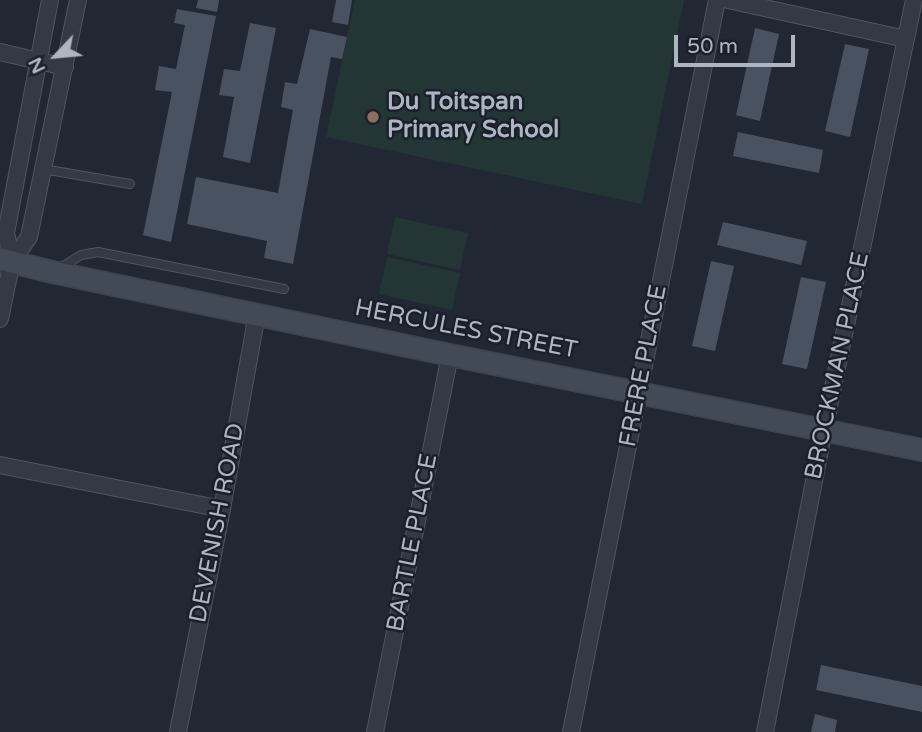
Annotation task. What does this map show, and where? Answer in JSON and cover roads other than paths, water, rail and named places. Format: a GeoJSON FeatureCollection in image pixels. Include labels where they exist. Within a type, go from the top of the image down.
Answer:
{"type":"FeatureCollection","features":[{"type":"Feature","properties":{"kind":"street"},"geometry":{"type":"LineString","coordinates":[[0,319],[6,233],[50,0]]}},
{"type":"Feature","properties":{"kind":"street"},"geometry":{"type":"LineString","coordinates":[[6,260],[29,237],[78,0]]}},
{"type":"Feature","properties":{"kind":"street","name":"FRERE PLACE"},"geometry":{"type":"LineString","coordinates":[[571,732],[718,0]]}},
{"type":"Feature","properties":{"kind":"street"},"geometry":{"type":"LineString","coordinates":[[728,0],[906,39]]}},
{"type":"Feature","properties":{"kind":"street","name":"BROCKMAN PLACE"},"geometry":{"type":"LineString","coordinates":[[765,732],[824,429],[914,0]]}},
{"type":"Feature","properties":{"kind":"street"},"geometry":{"type":"LineString","coordinates":[[0,52],[65,67]]}},
{"type":"Feature","properties":{"kind":"street","name":"HERCULES STREET"},"geometry":{"type":"LineString","coordinates":[[6,260],[52,272],[450,355],[922,450]]}},
{"type":"Feature","properties":{"kind":"street","name":"DEVENISH ROAD"},"geometry":{"type":"LineString","coordinates":[[177,732],[222,509],[257,314]]}},
{"type":"Feature","properties":{"kind":"street","name":"BARTLE PLACE"},"geometry":{"type":"LineString","coordinates":[[375,732],[450,355]]}},
{"type":"Feature","properties":{"kind":"street"},"geometry":{"type":"LineString","coordinates":[[0,465],[222,509]]}},
{"type":"Feature","properties":{"kind":"lane"},"geometry":{"type":"LineString","coordinates":[[43,169],[130,184]]}},
{"type":"Feature","properties":{"kind":"lane"},"geometry":{"type":"LineString","coordinates":[[52,272],[81,255],[98,252],[284,289]]}},
{"type":"Feature","properties":{"kind":"place","name":"Du Toitspan Primary School"},"geometry":{"type":"Point","coordinates":[373,117]}}]}
